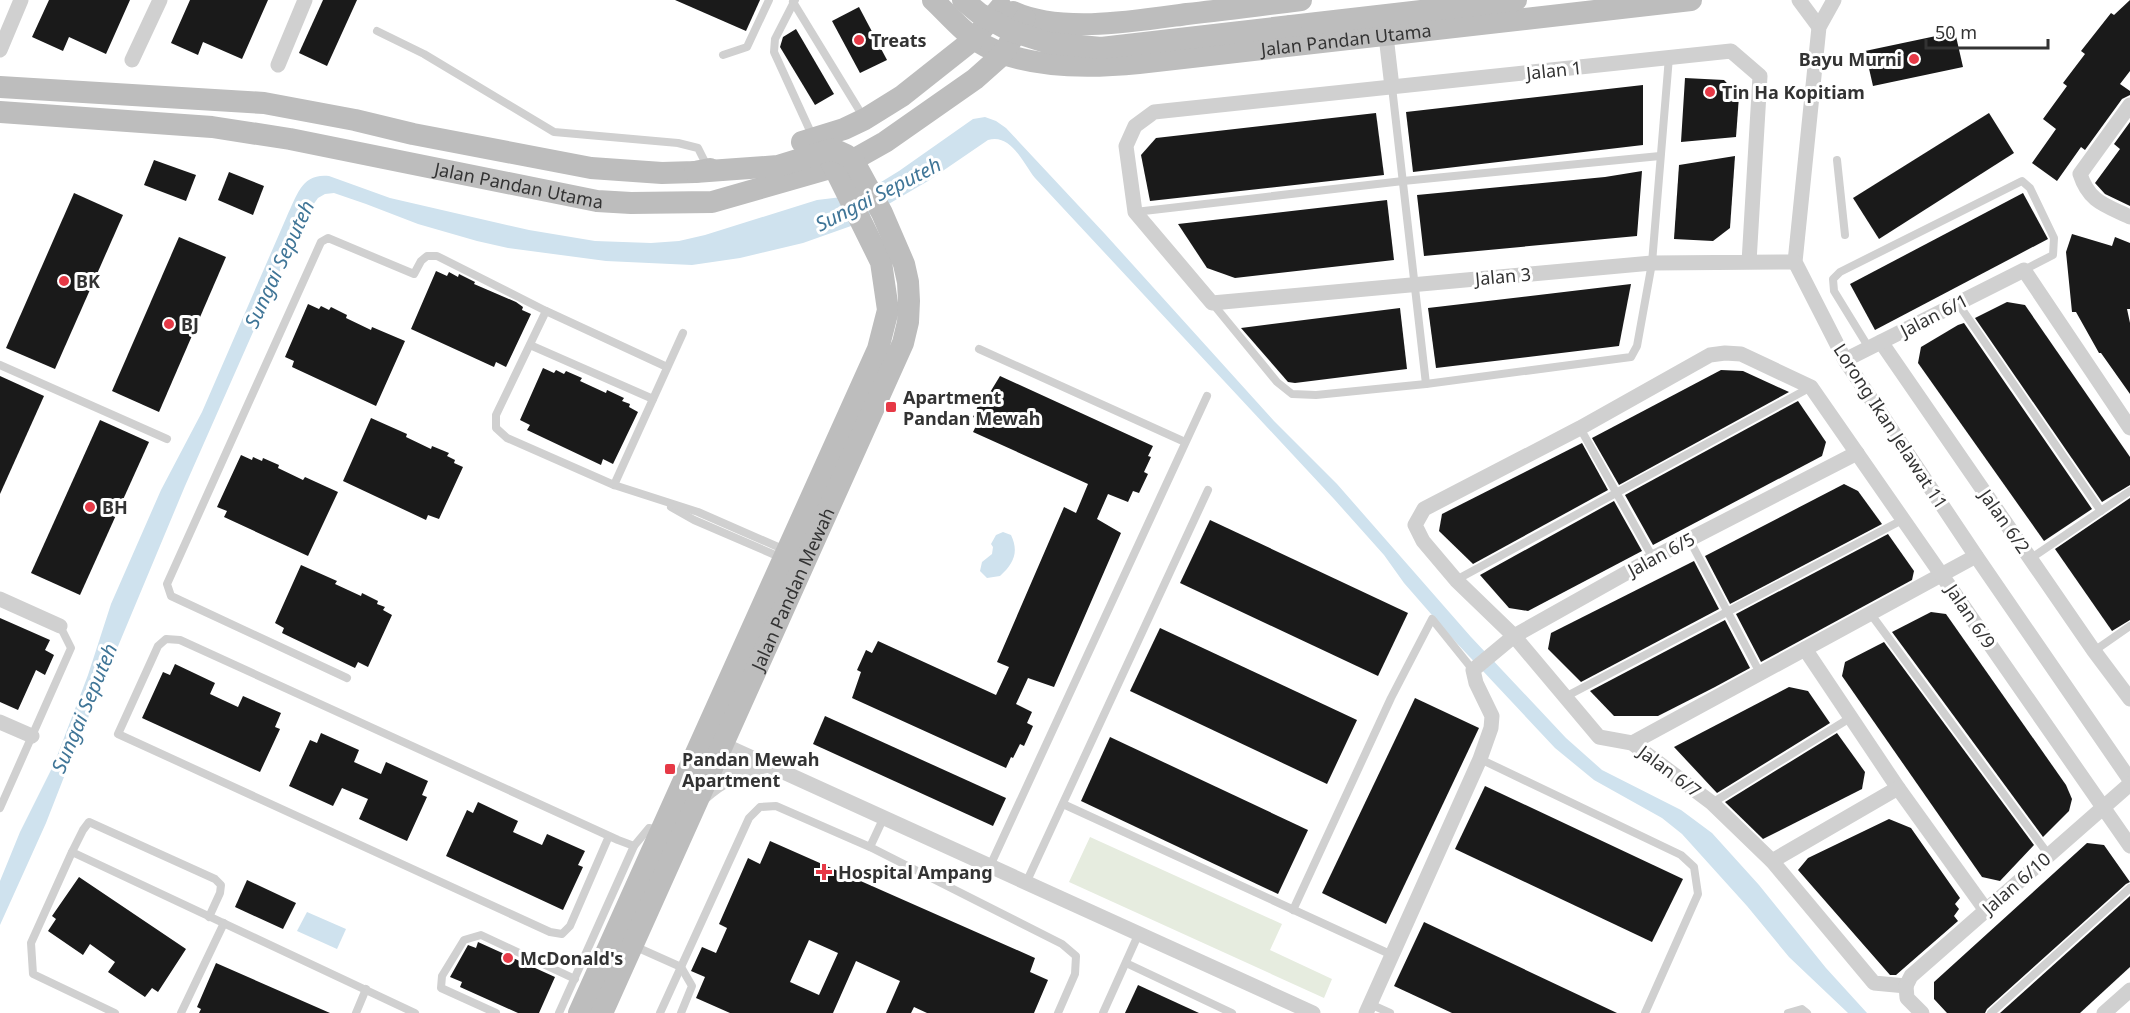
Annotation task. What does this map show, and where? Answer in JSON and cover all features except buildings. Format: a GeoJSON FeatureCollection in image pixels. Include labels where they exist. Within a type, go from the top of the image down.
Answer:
{"type":"FeatureCollection","features":[{"type":"Feature","properties":{"kind":"main road","name":"Jalan Pandan Utama"},"geometry":{"type":"LineString","coordinates":[[933,0],[974,39],[1002,55],[1049,64],[1095,66],[1386,36],[1691,0]]}},
{"type":"Feature","properties":{"kind":"main road"},"geometry":{"type":"LineString","coordinates":[[963,0],[981,14],[1011,31],[1049,43],[1101,48],[1516,0]]}},
{"type":"Feature","properties":{"kind":"main road"},"geometry":{"type":"LineString","coordinates":[[833,154],[837,138],[844,129],[902,96],[974,39],[996,3],[1025,18],[1094,24],[1301,0]]}},
{"type":"Feature","properties":{"kind":"main road","name":"Jalan Pandan Utama"},"geometry":{"type":"LineString","coordinates":[[0,87],[264,103],[591,168],[662,173],[777,166],[885,142],[975,80],[1002,55],[1025,18]]}},
{"type":"Feature","properties":{"kind":"main road"},"geometry":{"type":"LineString","coordinates":[[1094,24],[1083,30],[1075,44],[1085,63],[1095,66]]}},
{"type":"Feature","properties":{"kind":"main road","name":"Jalan Pandan Utama"},"geometry":{"type":"LineString","coordinates":[[0,112],[212,127],[290,139],[440,171],[608,202],[712,202],[788,182],[833,154]]}},
{"type":"Feature","properties":{"kind":"main road"},"geometry":{"type":"LineString","coordinates":[[788,182],[860,187],[871,156],[885,142]]}},
{"type":"Feature","properties":{"kind":"main road","name":"Jalan Pandan Mewah"},"geometry":{"type":"LineString","coordinates":[[602,1013],[612,942],[698,798],[713,740],[785,555],[878,349],[888,310],[872,218],[860,187],[833,154]]}},
{"type":"Feature","properties":{"kind":"main road","name":"Jalan Pandan Mewah"},"geometry":{"type":"LineString","coordinates":[[579,1013],[661,831],[713,740],[903,344],[908,322],[908,282],[904,264],[872,218]]}},
{"type":"Feature","properties":{"kind":"street"},"geometry":{"type":"LineString","coordinates":[[0,50],[21,0]]}},
{"type":"Feature","properties":{"kind":"street"},"geometry":{"type":"LineString","coordinates":[[132,60],[160,0]]}},
{"type":"Feature","properties":{"kind":"street"},"geometry":{"type":"LineString","coordinates":[[278,65],[305,0]]}},
{"type":"Feature","properties":{"kind":"street"},"geometry":{"type":"LineString","coordinates":[[1799,0],[1820,27]]}},
{"type":"Feature","properties":{"kind":"street"},"geometry":{"type":"LineString","coordinates":[[1795,262],[1820,27],[1833,0]]}},
{"type":"Feature","properties":{"kind":"street"},"geometry":{"type":"LineString","coordinates":[[1386,36],[1392,87]]}},
{"type":"Feature","properties":{"kind":"street","name":"Jalan 1"},"geometry":{"type":"LineString","coordinates":[[1135,212],[1126,146],[1134,126],[1154,112],[1731,51],[1760,76],[1749,262]]}},
{"type":"Feature","properties":{"kind":"street"},"geometry":{"type":"LineString","coordinates":[[2130,105],[2080,174],[2085,188],[2096,200],[2130,218]]}},
{"type":"Feature","properties":{"kind":"street"},"geometry":{"type":"LineString","coordinates":[[1135,212],[1212,303]]}},
{"type":"Feature","properties":{"kind":"street","name":"Jalan 3"},"geometry":{"type":"LineString","coordinates":[[1212,303],[1652,262],[1795,262]]}},
{"type":"Feature","properties":{"kind":"street","name":"Lorong Ikan Jelawat 11"},"geometry":{"type":"LineString","coordinates":[[1795,262],[1845,360],[2130,782]]}},
{"type":"Feature","properties":{"kind":"street"},"geometry":{"type":"LineString","coordinates":[[2024,270],[2130,428]]}},
{"type":"Feature","properties":{"kind":"street","name":"Jalan 6/1"},"geometry":{"type":"LineString","coordinates":[[1845,360],[2024,270]]}},
{"type":"Feature","properties":{"kind":"street","name":"Jalan 6/2"},"geometry":{"type":"LineString","coordinates":[[1875,345],[2130,699]]}},
{"type":"Feature","properties":{"kind":"street"},"geometry":{"type":"LineString","coordinates":[[1580,428],[1710,355],[1740,354],[1811,387]]}},
{"type":"Feature","properties":{"kind":"street","name":"Jalan 6/9"},"geometry":{"type":"LineString","coordinates":[[1811,387],[2130,846]]}},
{"type":"Feature","properties":{"kind":"street","name":"Jalan 6/7"},"geometry":{"type":"LineString","coordinates":[[1580,428],[1424,509],[1415,525],[1423,541],[1456,580],[1514,636],[1599,737],[1632,743],[1712,803],[1772,861],[1874,983],[1906,986]]}},
{"type":"Feature","properties":{"kind":"street","name":"Jalan 6/5"},"geometry":{"type":"LineString","coordinates":[[1473,670],[1514,636],[1653,558],[1857,453]]}},
{"type":"Feature","properties":{"kind":"street"},"geometry":{"type":"LineString","coordinates":[[1632,743],[1976,556]]}},
{"type":"Feature","properties":{"kind":"street"},"geometry":{"type":"LineString","coordinates":[[0,599],[60,626]]}},
{"type":"Feature","properties":{"kind":"street"},"geometry":{"type":"LineString","coordinates":[[1805,649],[1898,788],[1985,909]]}},
{"type":"Feature","properties":{"kind":"street"},"geometry":{"type":"LineString","coordinates":[[1368,1008],[1480,759],[1491,728],[1492,716],[1476,683],[1473,670]]}},
{"type":"Feature","properties":{"kind":"street"},"geometry":{"type":"LineString","coordinates":[[0,722],[32,736]]}},
{"type":"Feature","properties":{"kind":"street"},"geometry":{"type":"LineString","coordinates":[[713,740],[1313,1013]]}},
{"type":"Feature","properties":{"kind":"street"},"geometry":{"type":"LineString","coordinates":[[698,798],[724,777],[736,771],[766,763]]}},
{"type":"Feature","properties":{"kind":"street","name":"Jalan 6/10"},"geometry":{"type":"LineString","coordinates":[[1906,986],[1911,976],[2130,782]]}},
{"type":"Feature","properties":{"kind":"street"},"geometry":{"type":"LineString","coordinates":[[1772,861],[1898,788]]}},
{"type":"Feature","properties":{"kind":"street"},"geometry":{"type":"LineString","coordinates":[[1906,986],[1908,998],[1922,1013]]}},
{"type":"Feature","properties":{"kind":"street"},"geometry":{"type":"LineString","coordinates":[[2104,1013],[2130,990]]}},
{"type":"Feature","properties":{"kind":"lane"},"geometry":{"type":"LineString","coordinates":[[723,55],[747,47],[769,0]]}},
{"type":"Feature","properties":{"kind":"lane"},"geometry":{"type":"LineString","coordinates":[[794,1],[865,119]]}},
{"type":"Feature","properties":{"kind":"lane"},"geometry":{"type":"LineString","coordinates":[[794,1],[775,39],[774,52],[833,154]]}},
{"type":"Feature","properties":{"kind":"lane"},"geometry":{"type":"LineString","coordinates":[[377,32],[424,54],[554,132],[678,143],[698,148],[702,170]]}},
{"type":"Feature","properties":{"kind":"lane"},"geometry":{"type":"LineString","coordinates":[[1212,303],[1277,382],[1292,394],[1316,395],[1426,384],[1631,357],[1636,346],[1652,262],[1669,57]]}},
{"type":"Feature","properties":{"kind":"lane"},"geometry":{"type":"LineString","coordinates":[[1392,87],[1426,384]]}},
{"type":"Feature","properties":{"kind":"lane"},"geometry":{"type":"LineString","coordinates":[[1135,212],[1403,181],[1660,156]]}},
{"type":"Feature","properties":{"kind":"lane"},"geometry":{"type":"LineString","coordinates":[[1838,160],[1845,235]]}},
{"type":"Feature","properties":{"kind":"lane"},"geometry":{"type":"LineString","coordinates":[[1875,345],[1834,291],[1833,279],[1840,272],[2022,181],[2030,188],[2054,238],[2053,255],[2024,270]]}},
{"type":"Feature","properties":{"kind":"lane"},"geometry":{"type":"LineString","coordinates":[[347,678],[171,596],[167,584],[321,242],[328,238],[414,274],[420,261],[427,255],[437,256],[667,367]]}},
{"type":"Feature","properties":{"kind":"lane"},"geometry":{"type":"LineString","coordinates":[[1957,302],[2101,511]]}},
{"type":"Feature","properties":{"kind":"lane"},"geometry":{"type":"LineString","coordinates":[[546,310],[496,416],[496,428],[507,438],[614,485],[658,500],[694,520],[785,555]]}},
{"type":"Feature","properties":{"kind":"lane"},"geometry":{"type":"LineString","coordinates":[[614,485],[683,333]]}},
{"type":"Feature","properties":{"kind":"lane"},"geometry":{"type":"LineString","coordinates":[[530,345],[653,399]]}},
{"type":"Feature","properties":{"kind":"lane"},"geometry":{"type":"LineString","coordinates":[[979,349],[1185,442]]}},
{"type":"Feature","properties":{"kind":"lane"},"geometry":{"type":"LineString","coordinates":[[0,365],[167,439]]}},
{"type":"Feature","properties":{"kind":"lane"},"geometry":{"type":"LineString","coordinates":[[1456,580],[1811,387]]}},
{"type":"Feature","properties":{"kind":"lane"},"geometry":{"type":"LineString","coordinates":[[990,866],[1207,396]]}},
{"type":"Feature","properties":{"kind":"lane"},"geometry":{"type":"LineString","coordinates":[[1580,428],[1653,558]]}},
{"type":"Feature","properties":{"kind":"lane"},"geometry":{"type":"LineString","coordinates":[[1026,883],[1208,490]]}},
{"type":"Feature","properties":{"kind":"lane"},"geometry":{"type":"LineString","coordinates":[[2031,559],[2130,491]]}},
{"type":"Feature","properties":{"kind":"lane"},"geometry":{"type":"LineString","coordinates":[[1565,697],[1904,519]]}},
{"type":"Feature","properties":{"kind":"lane"},"geometry":{"type":"LineString","coordinates":[[1689,539],[1760,673]]}},
{"type":"Feature","properties":{"kind":"lane"},"geometry":{"type":"LineString","coordinates":[[1870,613],[2048,854]]}},
{"type":"Feature","properties":{"kind":"lane"},"geometry":{"type":"LineString","coordinates":[[1293,910],[1391,698],[1432,619],[1473,670]]}},
{"type":"Feature","properties":{"kind":"lane"},"geometry":{"type":"LineString","coordinates":[[0,808],[71,648],[60,626]]}},
{"type":"Feature","properties":{"kind":"lane"},"geometry":{"type":"LineString","coordinates":[[2094,651],[2130,626]]}},
{"type":"Feature","properties":{"kind":"lane"},"geometry":{"type":"LineString","coordinates":[[609,836],[570,926],[562,934],[550,932],[118,734],[158,646],[166,639],[180,640],[634,846]]}},
{"type":"Feature","properties":{"kind":"lane"},"geometry":{"type":"LineString","coordinates":[[1712,803],[1850,718]]}},
{"type":"Feature","properties":{"kind":"lane"},"geometry":{"type":"LineString","coordinates":[[1480,759],[1681,855],[1694,867],[1698,894],[1645,1013]]}},
{"type":"Feature","properties":{"kind":"lane"},"geometry":{"type":"LineString","coordinates":[[1063,804],[1392,955]]}},
{"type":"Feature","properties":{"kind":"lane"},"geometry":{"type":"LineString","coordinates":[[660,1013],[749,818],[760,807],[776,806],[870,847],[1062,944],[1076,956],[1075,974],[1058,1013]]}},
{"type":"Feature","properties":{"kind":"lane"},"geometry":{"type":"LineString","coordinates":[[870,847],[884,817]]}},
{"type":"Feature","properties":{"kind":"lane"},"geometry":{"type":"LineString","coordinates":[[114,1013],[33,974],[31,943],[82,830],[89,822],[214,879],[221,885],[220,893],[209,917]]}},
{"type":"Feature","properties":{"kind":"lane"},"geometry":{"type":"LineString","coordinates":[[559,1013],[575,979],[612,942],[634,846],[649,828],[661,831]]}},
{"type":"Feature","properties":{"kind":"lane"},"geometry":{"type":"LineString","coordinates":[[72,852],[415,1013]]}},
{"type":"Feature","properties":{"kind":"lane"},"geometry":{"type":"LineString","coordinates":[[1990,1013],[2130,888]]}},
{"type":"Feature","properties":{"kind":"lane"},"geometry":{"type":"LineString","coordinates":[[180,1013],[224,923]]}},
{"type":"Feature","properties":{"kind":"lane"},"geometry":{"type":"LineString","coordinates":[[1104,1013],[1139,933]]}},
{"type":"Feature","properties":{"kind":"lane"},"geometry":{"type":"LineString","coordinates":[[496,1013],[441,988],[442,976],[464,940],[481,935],[575,979]]}},
{"type":"Feature","properties":{"kind":"lane"},"geometry":{"type":"LineString","coordinates":[[612,942],[681,967],[692,986],[681,1013]]}},
{"type":"Feature","properties":{"kind":"lane"},"geometry":{"type":"LineString","coordinates":[[1126,963],[1232,1013]]}},
{"type":"Feature","properties":{"kind":"lane"},"geometry":{"type":"LineString","coordinates":[[356,1013],[366,990]]}},
{"type":"Feature","properties":{"kind":"lane"},"geometry":{"type":"LineString","coordinates":[[1368,1008],[1390,1013]]}},
{"type":"Feature","properties":{"kind":"lane"},"geometry":{"type":"LineString","coordinates":[[1788,1013],[1802,1009],[1807,1013]]}},
{"type":"Feature","properties":{"kind":"shaded area"},"geometry":{"type":"Polygon","coordinates":[[[1090,837],[1282,924],[1270,950],[1332,979],[1324,998],[1069,882],[1090,837]]]}},
{"type":"Feature","properties":{"kind":"water","name":"Sungai Seputeh"},"geometry":{"type":"Polygon","coordinates":[[[985,117],[1006,128],[1274,421],[1337,484],[1471,637],[1566,738],[1602,770],[1681,810],[1712,833],[1867,1013],[1848,1013],[1789,957],[1682,834],[1662,818],[1594,780],[1555,748],[1452,638],[1404,583],[1384,555],[1334,499],[1035,178],[1016,151],[1010,145],[996,139],[988,140],[928,181],[851,226],[803,243],[740,258],[692,265],[606,261],[508,248],[418,224],[334,193],[318,198],[303,219],[185,486],[46,823],[0,925],[0,881],[20,832],[54,764],[88,675],[111,604],[161,490],[202,412],[294,200],[306,182],[312,178],[329,176],[390,198],[529,230],[595,241],[651,243],[679,241],[817,200],[842,197],[873,187],[973,119],[985,117]]]}},
{"type":"Feature","properties":{"kind":"water"},"geometry":{"type":"Polygon","coordinates":[[[1003,532],[1011,535],[1015,547],[1014,557],[1000,576],[987,578],[980,571],[982,562],[992,554],[991,544],[996,535],[1003,532]]]}},
{"type":"Feature","properties":{"kind":"water"},"geometry":{"type":"Polygon","coordinates":[[[307,912],[346,929],[337,949],[297,931],[307,912]]]}},
{"type":"Feature","properties":{"kind":"place","name":"Treats"},"geometry":{"type":"Point","coordinates":[859,40]}},
{"type":"Feature","properties":{"kind":"place","name":"Bayu Murni"},"geometry":{"type":"Point","coordinates":[1914,59]}},
{"type":"Feature","properties":{"kind":"place","name":"Tin Ha Kopitiam"},"geometry":{"type":"Point","coordinates":[1710,92]}},
{"type":"Feature","properties":{"kind":"place","name":"BK"},"geometry":{"type":"Point","coordinates":[64,281]}},
{"type":"Feature","properties":{"kind":"place","name":"BJ"},"geometry":{"type":"Point","coordinates":[169,324]}},
{"type":"Feature","properties":{"kind":"place","name":"Apartment Pandan Mewah"},"geometry":{"type":"Point","coordinates":[891,407]}},
{"type":"Feature","properties":{"kind":"place","name":"BH"},"geometry":{"type":"Point","coordinates":[90,507]}},
{"type":"Feature","properties":{"kind":"place","name":"Pandan Mewah Apartment"},"geometry":{"type":"Point","coordinates":[670,769]}},
{"type":"Feature","properties":{"kind":"place","name":"Hospital Ampang"},"geometry":{"type":"Point","coordinates":[824,872]}},
{"type":"Feature","properties":{"kind":"place","name":"McDonald's"},"geometry":{"type":"Point","coordinates":[508,958]}}]}
